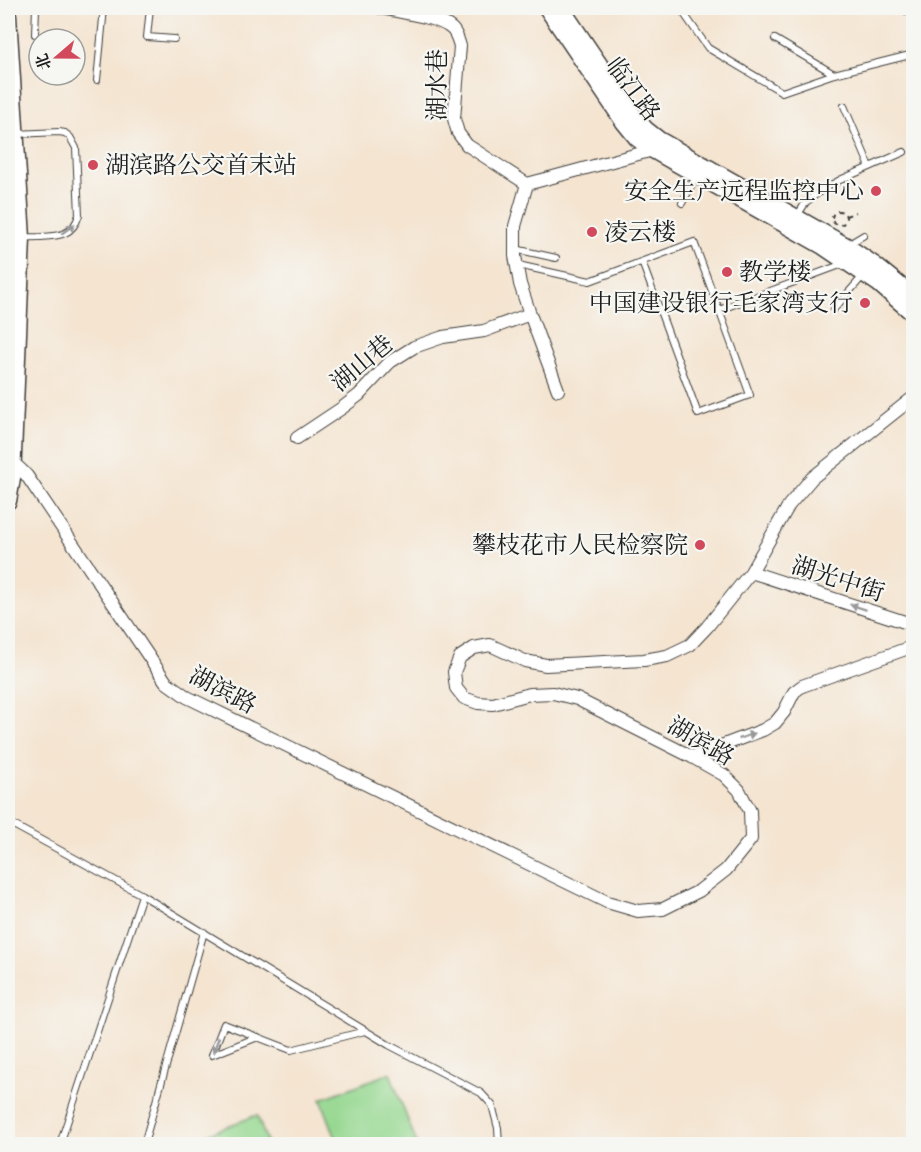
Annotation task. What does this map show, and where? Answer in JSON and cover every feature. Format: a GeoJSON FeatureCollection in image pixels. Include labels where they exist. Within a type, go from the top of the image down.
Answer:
{"type":"FeatureCollection","features":[{"type":"Feature","properties":{"kind":"main road","name":"临江路"},"geometry":{"type":"LineString","coordinates":[[547,8],[637,138],[656,145],[796,217],[846,255],[914,314]]}},
{"type":"Feature","properties":{"kind":"main road","name":"临江路"},"geometry":{"type":"LineString","coordinates":[[561,8],[656,145],[697,175],[846,255],[873,264],[914,297]]}},
{"type":"Feature","properties":{"kind":"main road"},"geometry":{"type":"LineString","coordinates":[[8,16],[17,238],[10,463],[12,478],[8,501]]}},
{"type":"Feature","properties":{"kind":"main road"},"geometry":{"type":"LineString","coordinates":[[8,174],[17,238],[8,356]]}},
{"type":"Feature","properties":{"kind":"street","name":"湖水巷"},"geometry":{"type":"LineString","coordinates":[[381,8],[438,21],[453,30],[460,46],[454,119],[458,133],[467,145],[527,184]]}},
{"type":"Feature","properties":{"kind":"street"},"geometry":{"type":"LineString","coordinates":[[558,390],[520,284],[517,265],[515,226],[527,184],[656,145]]}},
{"type":"Feature","properties":{"kind":"street","name":"湖山巷"},"geometry":{"type":"LineString","coordinates":[[297,438],[342,408],[390,362],[414,347],[443,337],[484,332],[530,314]]}},
{"type":"Feature","properties":{"kind":"street","name":"湖滨路"},"geometry":{"type":"LineString","coordinates":[[10,463],[20,468],[27,476],[166,682],[187,697],[607,902],[638,911],[663,909],[699,891],[726,870],[751,839],[750,811],[739,790],[724,775],[693,757],[577,699],[553,693],[530,694],[493,704],[477,703],[464,698],[456,688],[454,672],[460,657],[474,648],[490,645],[525,661],[546,665],[644,660],[667,656],[690,645],[750,572],[789,505],[812,478],[912,400]]}},
{"type":"Feature","properties":{"kind":"street","name":"湖光中街"},"geometry":{"type":"LineString","coordinates":[[750,572],[914,626]]}},
{"type":"Feature","properties":{"kind":"street"},"geometry":{"type":"LineString","coordinates":[[693,757],[763,730],[775,723],[784,712],[794,692],[802,686],[914,646]]}},
{"type":"Feature","properties":{"kind":"lane"},"geometry":{"type":"LineString","coordinates":[[35,27],[36,8]]}},
{"type":"Feature","properties":{"kind":"lane"},"geometry":{"type":"LineString","coordinates":[[97,80],[104,8]]}},
{"type":"Feature","properties":{"kind":"lane"},"geometry":{"type":"LineString","coordinates":[[150,8],[147,37],[174,39]]}},
{"type":"Feature","properties":{"kind":"lane"},"geometry":{"type":"LineString","coordinates":[[680,8],[708,48],[782,92],[834,74],[914,54]]}},
{"type":"Feature","properties":{"kind":"lane"},"geometry":{"type":"LineString","coordinates":[[900,8],[914,15]]}},
{"type":"Feature","properties":{"kind":"lane"},"geometry":{"type":"LineString","coordinates":[[775,39],[834,74]]}},
{"type":"Feature","properties":{"kind":"lane"},"geometry":{"type":"LineString","coordinates":[[844,106],[870,167]]}},
{"type":"Feature","properties":{"kind":"lane"},"geometry":{"type":"LineString","coordinates":[[11,134],[65,133],[76,148],[79,215],[76,223],[71,229],[57,236],[17,238]]}},
{"type":"Feature","properties":{"kind":"lane"},"geometry":{"type":"LineString","coordinates":[[796,217],[811,197],[829,185],[855,176],[904,152]]}},
{"type":"Feature","properties":{"kind":"lane"},"geometry":{"type":"LineString","coordinates":[[682,204],[697,175]]}},
{"type":"Feature","properties":{"kind":"lane"},"geometry":{"type":"LineString","coordinates":[[719,310],[846,255],[854,240],[864,235]]}},
{"type":"Feature","properties":{"kind":"lane"},"geometry":{"type":"LineString","coordinates":[[517,265],[590,281],[694,242],[750,395],[698,414],[642,262]]}},
{"type":"Feature","properties":{"kind":"lane"},"geometry":{"type":"LineString","coordinates":[[515,249],[556,258]]}},
{"type":"Feature","properties":{"kind":"lane"},"geometry":{"type":"LineString","coordinates":[[834,309],[865,273]]}},
{"type":"Feature","properties":{"kind":"lane"},"geometry":{"type":"LineString","coordinates":[[8,822],[142,895],[389,1045],[481,1093],[492,1105],[498,1128],[499,1144]]}},
{"type":"Feature","properties":{"kind":"lane"},"geometry":{"type":"LineString","coordinates":[[60,1144],[142,895]]}},
{"type":"Feature","properties":{"kind":"lane"},"geometry":{"type":"LineString","coordinates":[[144,1144],[204,932]]}},
{"type":"Feature","properties":{"kind":"lane"},"geometry":{"type":"LineString","coordinates":[[258,1037],[212,1054],[224,1024],[258,1037],[291,1050],[365,1031]]}},
{"type":"Feature","properties":{"kind":"lane"},"geometry":{"type":"LineString","coordinates":[[154,1144],[173,1144]]}},
{"type":"Feature","properties":{"kind":"path"},"geometry":{"type":"LineString","coordinates":[[840,211],[846,216],[842,225],[835,225],[832,221],[835,212],[840,211]]}},
{"type":"Feature","properties":{"kind":"path"},"geometry":{"type":"LineString","coordinates":[[846,216],[856,212]]}},
{"type":"Feature","properties":{"kind":"green space"},"geometry":{"type":"Polygon","coordinates":[[[390,1073],[417,1144],[338,1144],[321,1099],[390,1073]]]}},
{"type":"Feature","properties":{"kind":"green space"},"geometry":{"type":"Polygon","coordinates":[[[257,1115],[267,1142],[212,1144],[208,1134],[257,1115]]]}},
{"type":"Feature","properties":{"kind":"place","name":"湖滨路公交首末站"},"geometry":{"type":"Point","coordinates":[93,165]}},
{"type":"Feature","properties":{"kind":"place","name":"安全生产远程监控中心"},"geometry":{"type":"Point","coordinates":[876,191]}},
{"type":"Feature","properties":{"kind":"place","name":"凌云楼"},"geometry":{"type":"Point","coordinates":[592,232]}},
{"type":"Feature","properties":{"kind":"place","name":"教学楼"},"geometry":{"type":"Point","coordinates":[727,272]}},
{"type":"Feature","properties":{"kind":"place","name":"中国建设银行毛家湾支行"},"geometry":{"type":"Point","coordinates":[865,303]}},
{"type":"Feature","properties":{"kind":"place","name":"攀枝花市人民检察院"},"geometry":{"type":"Point","coordinates":[700,545]}}]}
